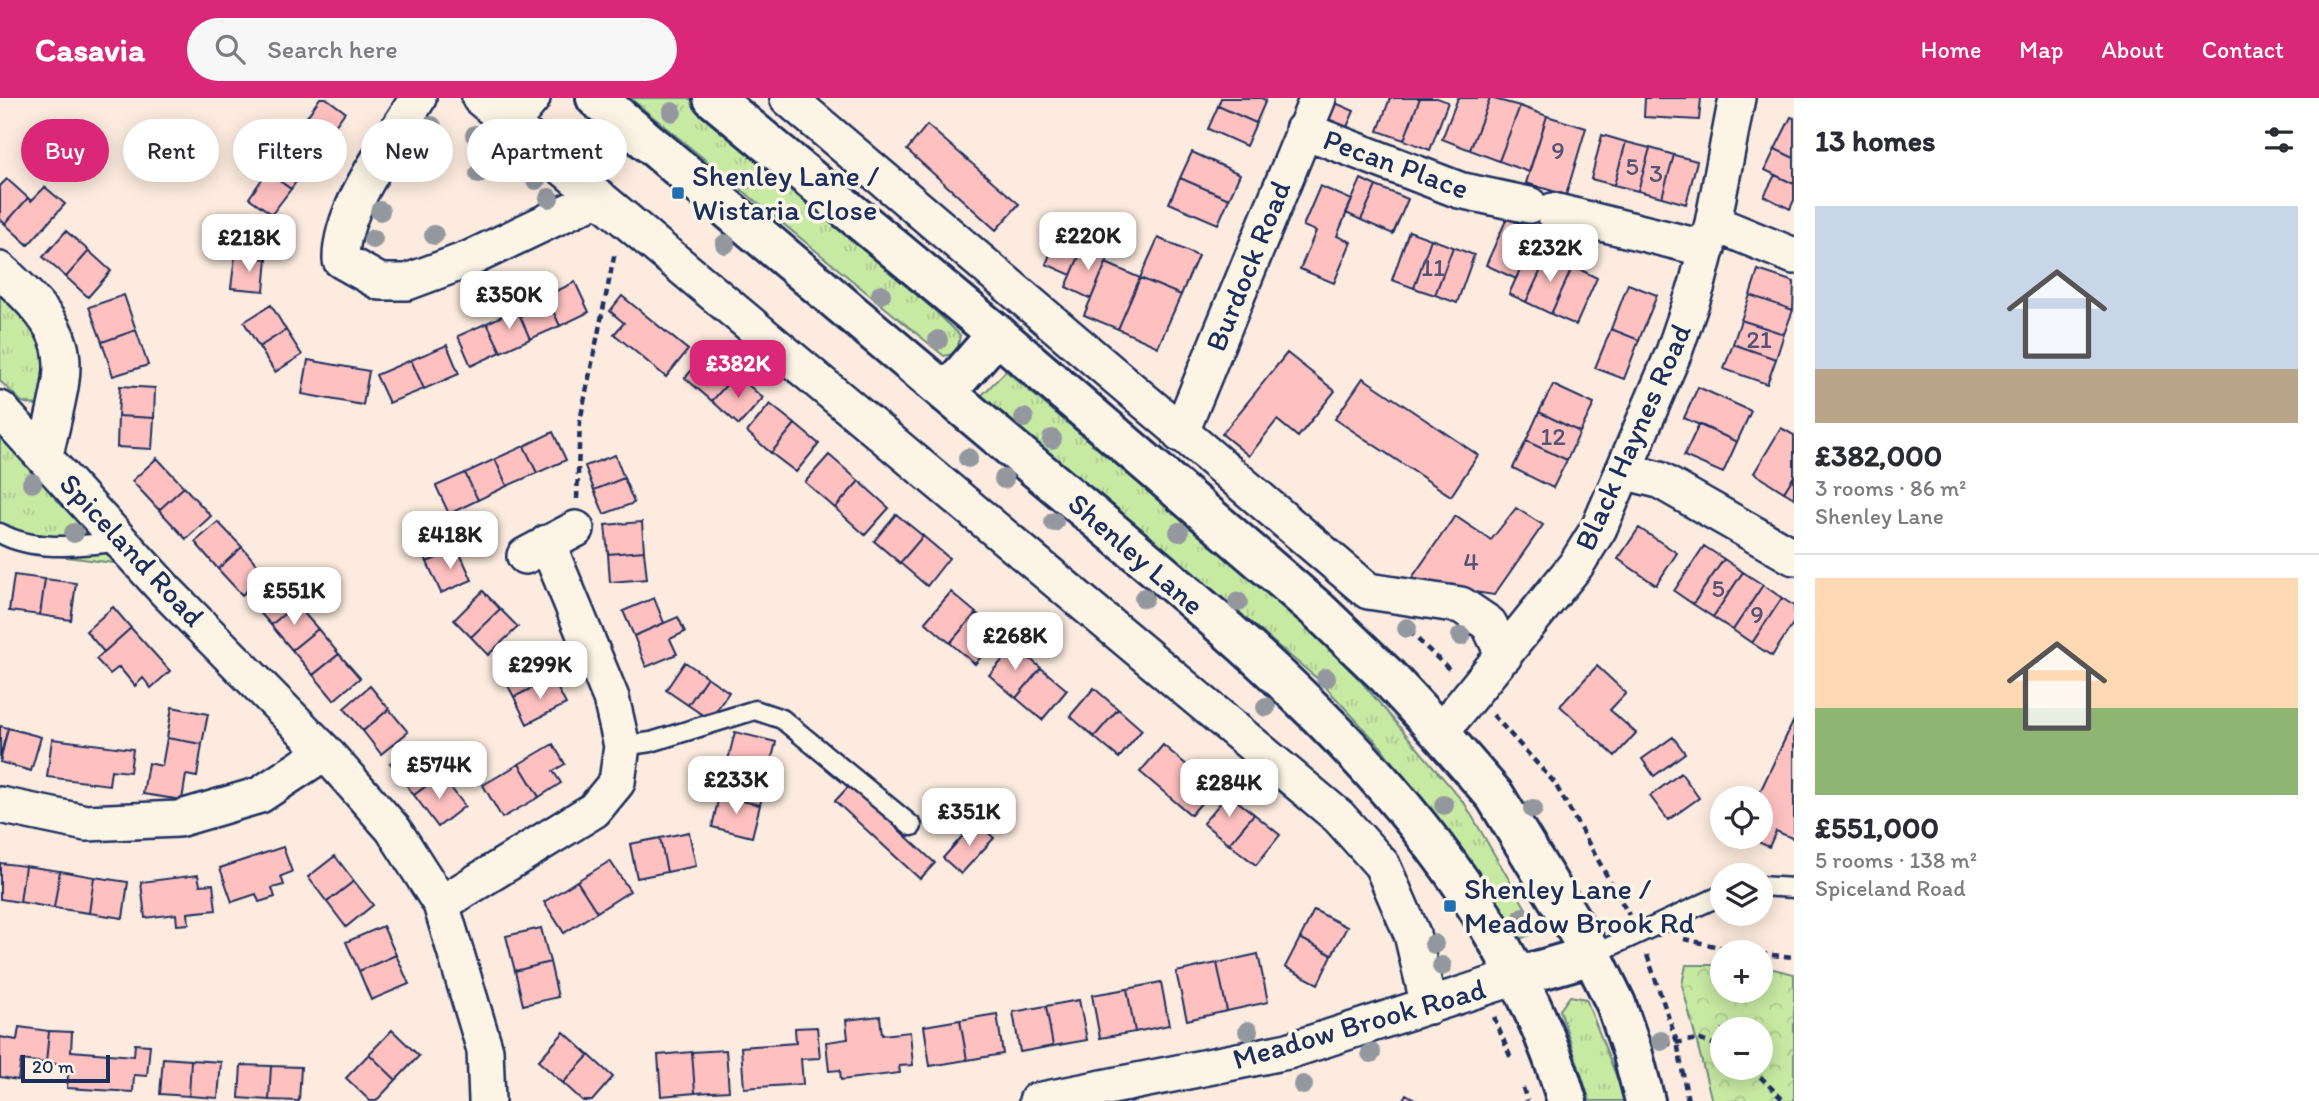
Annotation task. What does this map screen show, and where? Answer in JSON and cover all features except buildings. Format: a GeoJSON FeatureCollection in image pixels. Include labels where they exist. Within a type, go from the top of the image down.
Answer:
{"type":"FeatureCollection","features":[{"type":"Feature","properties":{"kind":"main road","name":"Shenley Lane"},"geometry":{"type":"LineString","coordinates":[[596,98],[1123,541],[1314,711],[1370,769],[1431,840],[1478,911],[1499,983],[1544,1034],[1567,1101]]}},
{"type":"Feature","properties":{"kind":"main road"},"geometry":{"type":"LineString","coordinates":[[713,98],[997,334],[1319,611],[1387,676],[1440,733],[1495,796],[1592,955],[1616,1004],[1645,1101]]}},
{"type":"Feature","properties":{"kind":"main road"},"geometry":{"type":"LineString","coordinates":[[946,393],[997,334]]}},
{"type":"Feature","properties":{"kind":"main road"},"geometry":{"type":"LineString","coordinates":[[1499,983],[1592,955]]}},
{"type":"Feature","properties":{"kind":"street"},"geometry":{"type":"LineString","coordinates":[[418,98],[356,202],[340,240],[341,260],[355,271],[380,282],[407,282],[610,207]]}},
{"type":"Feature","properties":{"kind":"street"},"geometry":{"type":"LineString","coordinates":[[480,98],[522,110],[610,207],[1339,817],[1382,864],[1412,934],[1429,1006]]}},
{"type":"Feature","properties":{"kind":"street"},"geometry":{"type":"LineString","coordinates":[[788,98],[1180,434],[1368,591],[1461,605],[1489,624],[1504,656]]}},
{"type":"Feature","properties":{"kind":"street","name":"Burdock Road"},"geometry":{"type":"LineString","coordinates":[[1180,434],[1318,98]]}},
{"type":"Feature","properties":{"kind":"street","name":"Black Haynes Road"},"geometry":{"type":"LineString","coordinates":[[1440,733],[1576,565],[1599,527],[1674,352],[1710,236],[1737,98]]}},
{"type":"Feature","properties":{"kind":"street","name":"Pecan Place"},"geometry":{"type":"LineString","coordinates":[[1303,130],[1459,190],[1541,208],[1710,236],[1794,256]]}},
{"type":"Feature","properties":{"kind":"street","name":"Spiceland Road"},"geometry":{"type":"LineString","coordinates":[[0,270],[37,306],[57,332],[64,355],[45,454]]}},
{"type":"Feature","properties":{"kind":"street","name":"Spiceland Road"},"geometry":{"type":"LineString","coordinates":[[0,409],[45,454],[176,600],[325,752],[393,829],[440,904],[485,1050],[487,1101]]}},
{"type":"Feature","properties":{"kind":"street"},"geometry":{"type":"LineString","coordinates":[[1623,471],[1659,480],[1794,557]]}},
{"type":"Feature","properties":{"kind":"street"},"geometry":{"type":"LineString","coordinates":[[440,904],[594,810],[617,782],[622,746],[611,698],[549,543]]}},
{"type":"Feature","properties":{"kind":"street"},"geometry":{"type":"LineString","coordinates":[[0,805],[86,823],[178,819],[260,794],[325,752]]}},
{"type":"Feature","properties":{"kind":"street","name":"Meadow Brook Road"},"geometry":{"type":"LineString","coordinates":[[1037,1101],[1288,1051],[1499,983]]}},
{"type":"Feature","properties":{"kind":"lane"},"geometry":{"type":"LineString","coordinates":[[0,533],[24,542],[64,545],[122,541]]}},
{"type":"Feature","properties":{"kind":"lane"},"geometry":{"type":"LineString","coordinates":[[622,746],[651,742],[755,710],[782,719],[912,826]]}},
{"type":"Feature","properties":{"kind":"lane"},"geometry":{"type":"LineString","coordinates":[[1773,886],[1794,887]]}},
{"type":"Feature","properties":{"kind":"lane"},"geometry":{"type":"LineString","coordinates":[[1592,955],[1710,900]]}},
{"type":"Feature","properties":{"kind":"path"},"geometry":{"type":"LineString","coordinates":[[549,543],[580,421],[610,207]]}},
{"type":"Feature","properties":{"kind":"path"},"geometry":{"type":"LineString","coordinates":[[1407,628],[1473,693],[1554,782],[1638,932],[1677,1042],[1688,1101]]}},
{"type":"Feature","properties":{"kind":"path"},"geometry":{"type":"LineString","coordinates":[[1638,932],[1710,946]]}},
{"type":"Feature","properties":{"kind":"path"},"geometry":{"type":"LineString","coordinates":[[1773,955],[1794,957]]}},
{"type":"Feature","properties":{"kind":"path"},"geometry":{"type":"LineString","coordinates":[[1499,983],[1516,1069]]}},
{"type":"Feature","properties":{"kind":"path"},"geometry":{"type":"LineString","coordinates":[[1632,1051],[1697,1039],[1710,1043]]}},
{"type":"Feature","properties":{"kind":"path"},"geometry":{"type":"LineString","coordinates":[[1764,1080],[1784,1101]]}},
{"type":"Feature","properties":{"kind":"path"},"geometry":{"type":"LineString","coordinates":[[1520,1081],[1527,1101]]}},
{"type":"Feature","properties":{"kind":"green space"},"geometry":{"type":"Polygon","coordinates":[[[630,98],[689,98],[933,309],[960,335],[957,353],[944,356],[630,98]]]}},
{"type":"Feature","properties":{"kind":"green space"},"geometry":{"type":"Polygon","coordinates":[[[0,286],[50,351],[39,406],[22,402],[0,381],[0,286]]]}},
{"type":"Feature","properties":{"kind":"green space"},"geometry":{"type":"Polygon","coordinates":[[[1006,371],[1311,630],[1359,679],[1465,804],[1539,931],[1520,939],[1381,747],[1320,681],[981,396],[1006,371]]]}},
{"type":"Feature","properties":{"kind":"green space"},"geometry":{"type":"Polygon","coordinates":[[[0,423],[102,530],[114,563],[20,551],[0,539],[0,423]]]}},
{"type":"Feature","properties":{"kind":"green space"},"geometry":{"type":"Polygon","coordinates":[[[1686,965],[1710,965],[1710,1003],[1773,1003],[1773,969],[1794,974],[1794,1101],[1712,1101],[1682,985],[1686,965]]]}},
{"type":"Feature","properties":{"kind":"green space"},"geometry":{"type":"Polygon","coordinates":[[[1570,996],[1586,999],[1626,1101],[1590,1101],[1560,1010],[1570,996]]]}},
{"type":"Feature","properties":{"kind":"place","name":"Shenley Lane / Wistaria Close"},"geometry":{"type":"Point","coordinates":[678,193]}},
{"type":"Feature","properties":{"kind":"place","name":"Shenley Lane / Meadow Brook Rd"},"geometry":{"type":"Point","coordinates":[1450,906]}}]}
